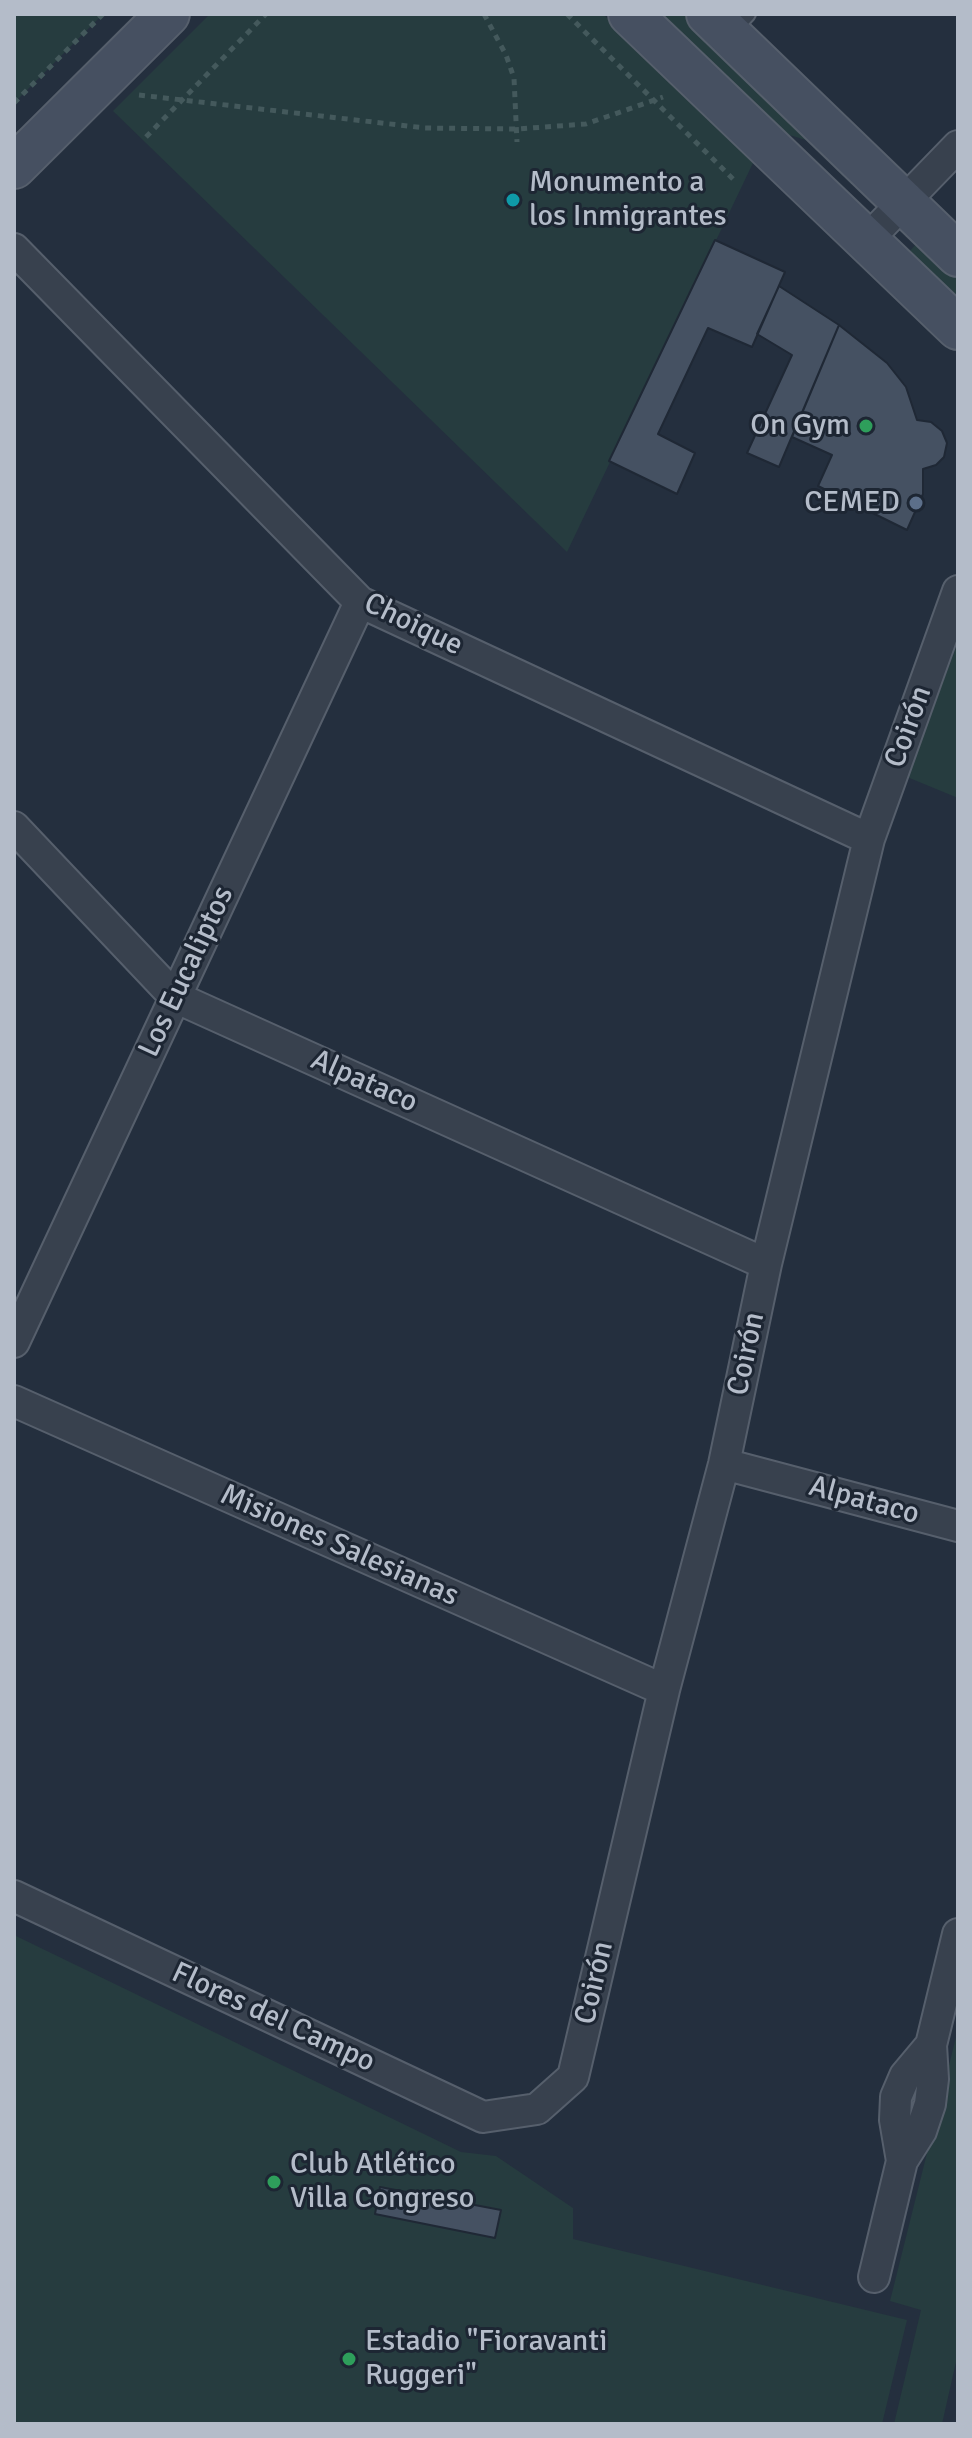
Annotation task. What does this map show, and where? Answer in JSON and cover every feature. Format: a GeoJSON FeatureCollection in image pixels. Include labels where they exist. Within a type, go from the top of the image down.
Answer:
{"type":"FeatureCollection","features":[{"type":"Feature","properties":{"kind":"main road"},"geometry":{"type":"LineString","coordinates":[[14,167],[168,14]]}},
{"type":"Feature","properties":{"kind":"main road"},"geometry":{"type":"LineString","coordinates":[[630,14],[958,328]]}},
{"type":"Feature","properties":{"kind":"main road"},"geometry":{"type":"LineString","coordinates":[[728,21],[958,255]]}},
{"type":"Feature","properties":{"kind":"street"},"geometry":{"type":"LineString","coordinates":[[867,240],[958,146]]}},
{"type":"Feature","properties":{"kind":"street","name":"Choique"},"geometry":{"type":"LineString","coordinates":[[14,249],[360,602],[869,839]]}},
{"type":"Feature","properties":{"kind":"street","name":"Coirón"},"geometry":{"type":"LineString","coordinates":[[537,2109],[573,2077],[664,1690],[724,1464],[766,1264],[869,839],[958,591]]}},
{"type":"Feature","properties":{"kind":"street","name":"Los Eucaliptos"},"geometry":{"type":"LineString","coordinates":[[14,1342],[360,602]]}},
{"type":"Feature","properties":{"kind":"street","name":"Alpataco"},"geometry":{"type":"LineString","coordinates":[[14,827],[175,997],[766,1264]]}},
{"type":"Feature","properties":{"kind":"street","name":"Misiones Salesianas"},"geometry":{"type":"LineString","coordinates":[[14,1401],[664,1690]]}},
{"type":"Feature","properties":{"kind":"street","name":"Alpataco"},"geometry":{"type":"LineString","coordinates":[[724,1464],[958,1526]]}},
{"type":"Feature","properties":{"kind":"street","name":"Flores del Campo"},"geometry":{"type":"LineString","coordinates":[[14,1896],[483,2117],[537,2109]]}},
{"type":"Feature","properties":{"kind":"street"},"geometry":{"type":"LineString","coordinates":[[874,2277],[902,2161],[895,2120],[896,2097],[905,2076],[931,2045],[958,1934]]}},
{"type":"Feature","properties":{"kind":"path"},"geometry":{"type":"LineString","coordinates":[[14,103],[103,14]]}},
{"type":"Feature","properties":{"kind":"path"},"geometry":{"type":"LineString","coordinates":[[146,137],[266,14]]}},
{"type":"Feature","properties":{"kind":"path"},"geometry":{"type":"LineString","coordinates":[[484,14],[506,55],[514,78],[517,142]]}},
{"type":"Feature","properties":{"kind":"path"},"geometry":{"type":"LineString","coordinates":[[567,14],[737,183]]}},
{"type":"Feature","properties":{"kind":"path"},"geometry":{"type":"LineString","coordinates":[[94,90],[425,128],[517,129],[586,124],[655,102],[695,78]]}},
{"type":"Feature","properties":{"kind":"green space"},"geometry":{"type":"Polygon","coordinates":[[[14,14],[103,14],[14,103],[14,14]]]}},
{"type":"Feature","properties":{"kind":"green space"},"geometry":{"type":"Polygon","coordinates":[[[210,14],[603,14],[753,163],[567,552],[113,111],[210,14]]]}},
{"type":"Feature","properties":{"kind":"green space"},"geometry":{"type":"Polygon","coordinates":[[[654,14],[688,14],[865,187],[860,192],[806,140],[773,130],[654,14]]]}},
{"type":"Feature","properties":{"kind":"green space"},"geometry":{"type":"Polygon","coordinates":[[[919,241],[958,278],[958,309],[904,257],[919,241]]]}},
{"type":"Feature","properties":{"kind":"green space"},"geometry":{"type":"Polygon","coordinates":[[[958,642],[958,798],[907,777],[958,642]]]}},
{"type":"Feature","properties":{"kind":"green space","name":"Club Atlético Villa Congreso"},"geometry":{"type":"Polygon","coordinates":[[[14,1935],[461,2152],[496,2156],[573,2208],[573,2239],[907,2320],[882,2424],[14,2424],[14,1935]]]}},
{"type":"Feature","properties":{"kind":"green space"},"geometry":{"type":"Polygon","coordinates":[[[958,2029],[958,2353],[942,2424],[894,2424],[921,2310],[890,2301],[958,2029]]]}},
{"type":"Feature","properties":{"kind":"building"},"geometry":{"type":"Polygon","coordinates":[[[715,240],[785,272],[752,347],[708,328],[658,434],[695,453],[677,494],[609,461],[715,240]]]}},
{"type":"Feature","properties":{"kind":"building"},"geometry":{"type":"Polygon","coordinates":[[[779,286],[839,325],[779,467],[747,453],[792,355],[757,334],[779,286]]]}},
{"type":"Feature","properties":{"kind":"building","name":"On Gym"},"geometry":{"type":"Polygon","coordinates":[[[839,325],[887,363],[906,387],[917,420],[931,422],[942,431],[947,443],[944,457],[936,465],[923,469],[923,494],[907,530],[818,486],[832,455],[792,437],[839,325]]]}},
{"type":"Feature","properties":{"kind":"building"},"geometry":{"type":"Polygon","coordinates":[[[380,2187],[501,2210],[495,2238],[375,2214],[380,2187]]]}},
{"type":"Feature","properties":{"kind":"place","name":"Monumento a los Inmigrantes"},"geometry":{"type":"Point","coordinates":[513,200]}},
{"type":"Feature","properties":{"kind":"place","name":"On Gym"},"geometry":{"type":"Point","coordinates":[866,426]}},
{"type":"Feature","properties":{"kind":"place","name":"CEMED"},"geometry":{"type":"Point","coordinates":[916,503]}},
{"type":"Feature","properties":{"kind":"place","name":"Club Atlético Villa Congreso"},"geometry":{"type":"Point","coordinates":[274,2182]}},
{"type":"Feature","properties":{"kind":"place","name":"Estadio \"Fioravanti Ruggeri\""},"geometry":{"type":"Point","coordinates":[349,2359]}}]}
